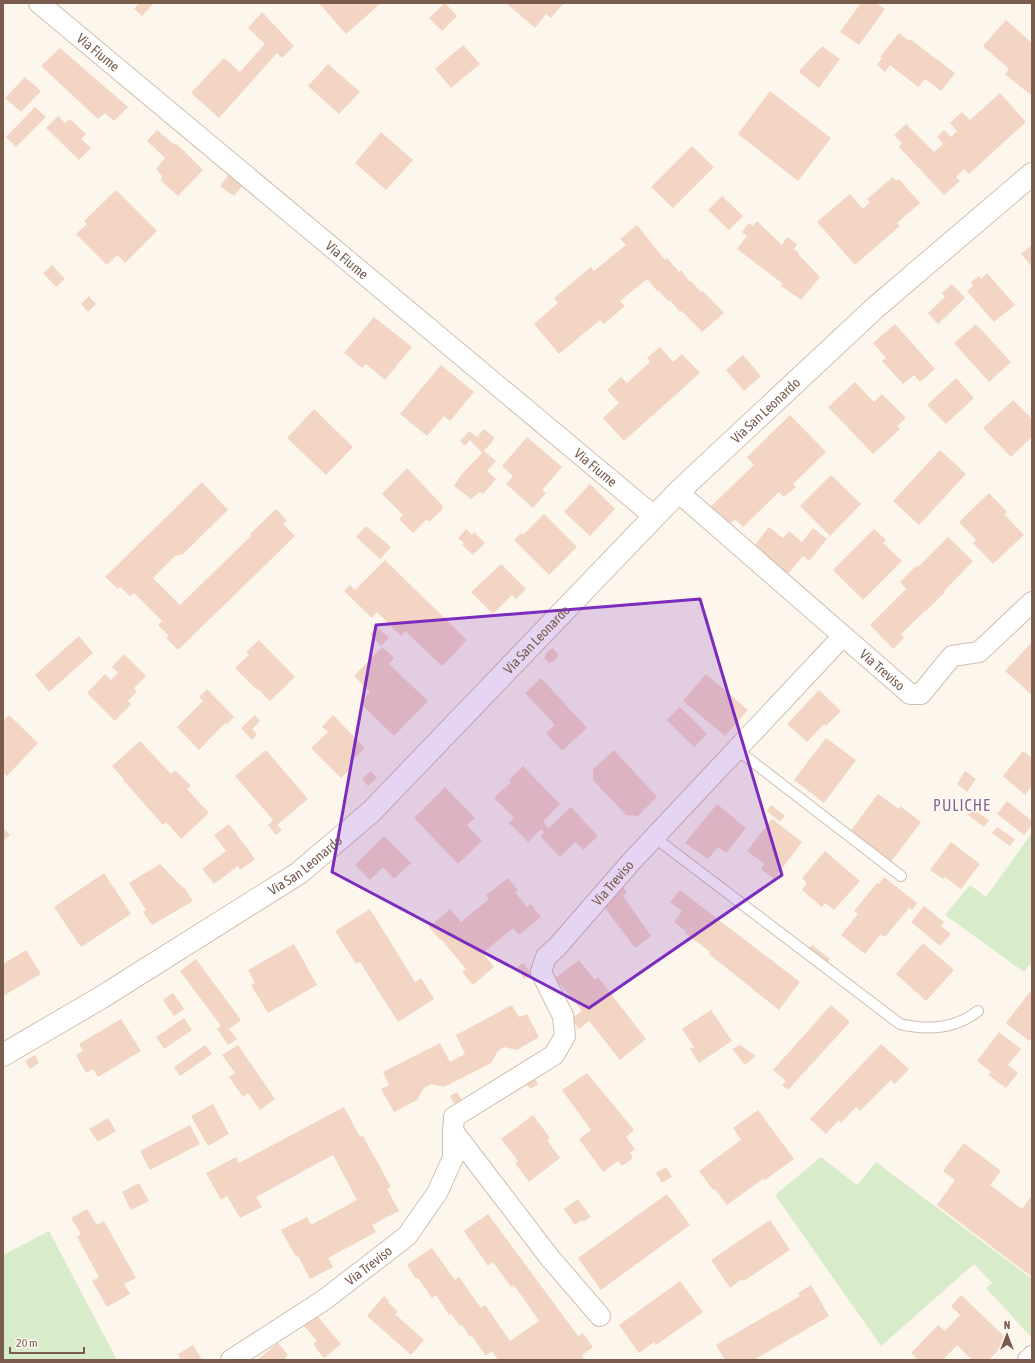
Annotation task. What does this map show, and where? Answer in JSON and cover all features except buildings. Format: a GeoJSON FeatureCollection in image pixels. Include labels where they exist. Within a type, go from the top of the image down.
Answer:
{"type":"FeatureCollection","features":[{"type":"Feature","properties":{"kind":"main road","name":"Via San Leonardo"},"geometry":{"type":"LineString","coordinates":[[3,1055],[102,997],[299,874],[371,812],[678,492],[876,307],[1032,174]]}},
{"type":"Feature","properties":{"kind":"street","name":"Via Fiume"},"geometry":{"type":"LineString","coordinates":[[39,3],[655,517]]}},
{"type":"Feature","properties":{"kind":"street","name":"Via Treviso"},"geometry":{"type":"LineString","coordinates":[[678,492],[910,694],[921,694],[952,656],[979,652],[1032,602]]}},
{"type":"Feature","properties":{"kind":"street","name":"Via Treviso"},"geometry":{"type":"LineString","coordinates":[[231,1360],[324,1300],[407,1236],[438,1193],[453,1158],[454,1117],[554,1055],[565,1036],[563,1016],[541,972],[546,957],[557,947],[654,837],[843,636]]}},
{"type":"Feature","properties":{"kind":"street"},"geometry":{"type":"LineString","coordinates":[[453,1131],[550,1258],[600,1316]]}},
{"type":"Feature","properties":{"kind":"street"},"geometry":{"type":"LineString","coordinates":[[1028,1360],[1032,1356]]}},
{"type":"Feature","properties":{"kind":"lane"},"geometry":{"type":"LineString","coordinates":[[736,749],[901,876]]}},
{"type":"Feature","properties":{"kind":"lane"},"geometry":{"type":"LineString","coordinates":[[654,837],[900,1024],[913,1027],[930,1028],[948,1026],[967,1019],[978,1011]]}},
{"type":"Feature","properties":{"kind":"highlighted area"},"geometry":{"type":"Polygon","coordinates":[[[700,599],[782,875],[589,1008],[332,872],[376,625],[700,599]]]}},
{"type":"Feature","properties":{"kind":"green space"},"geometry":{"type":"Polygon","coordinates":[[[1032,833],[1032,962],[1024,972],[945,915],[970,885],[986,897],[1032,833]]]}},
{"type":"Feature","properties":{"kind":"green space"},"geometry":{"type":"Polygon","coordinates":[[[821,1157],[857,1185],[876,1162],[1032,1279],[1032,1336],[1031,1337],[986,1288],[992,1283],[974,1264],[881,1346],[775,1195],[821,1157]]]}},
{"type":"Feature","properties":{"kind":"green space"},"geometry":{"type":"Polygon","coordinates":[[[49,1231],[117,1360],[3,1360],[3,1255],[49,1231]]]}},
{"type":"Feature","properties":{"kind":"district","name":"PULICHE"},"geometry":{"type":"Point","coordinates":[962,805]}}]}
